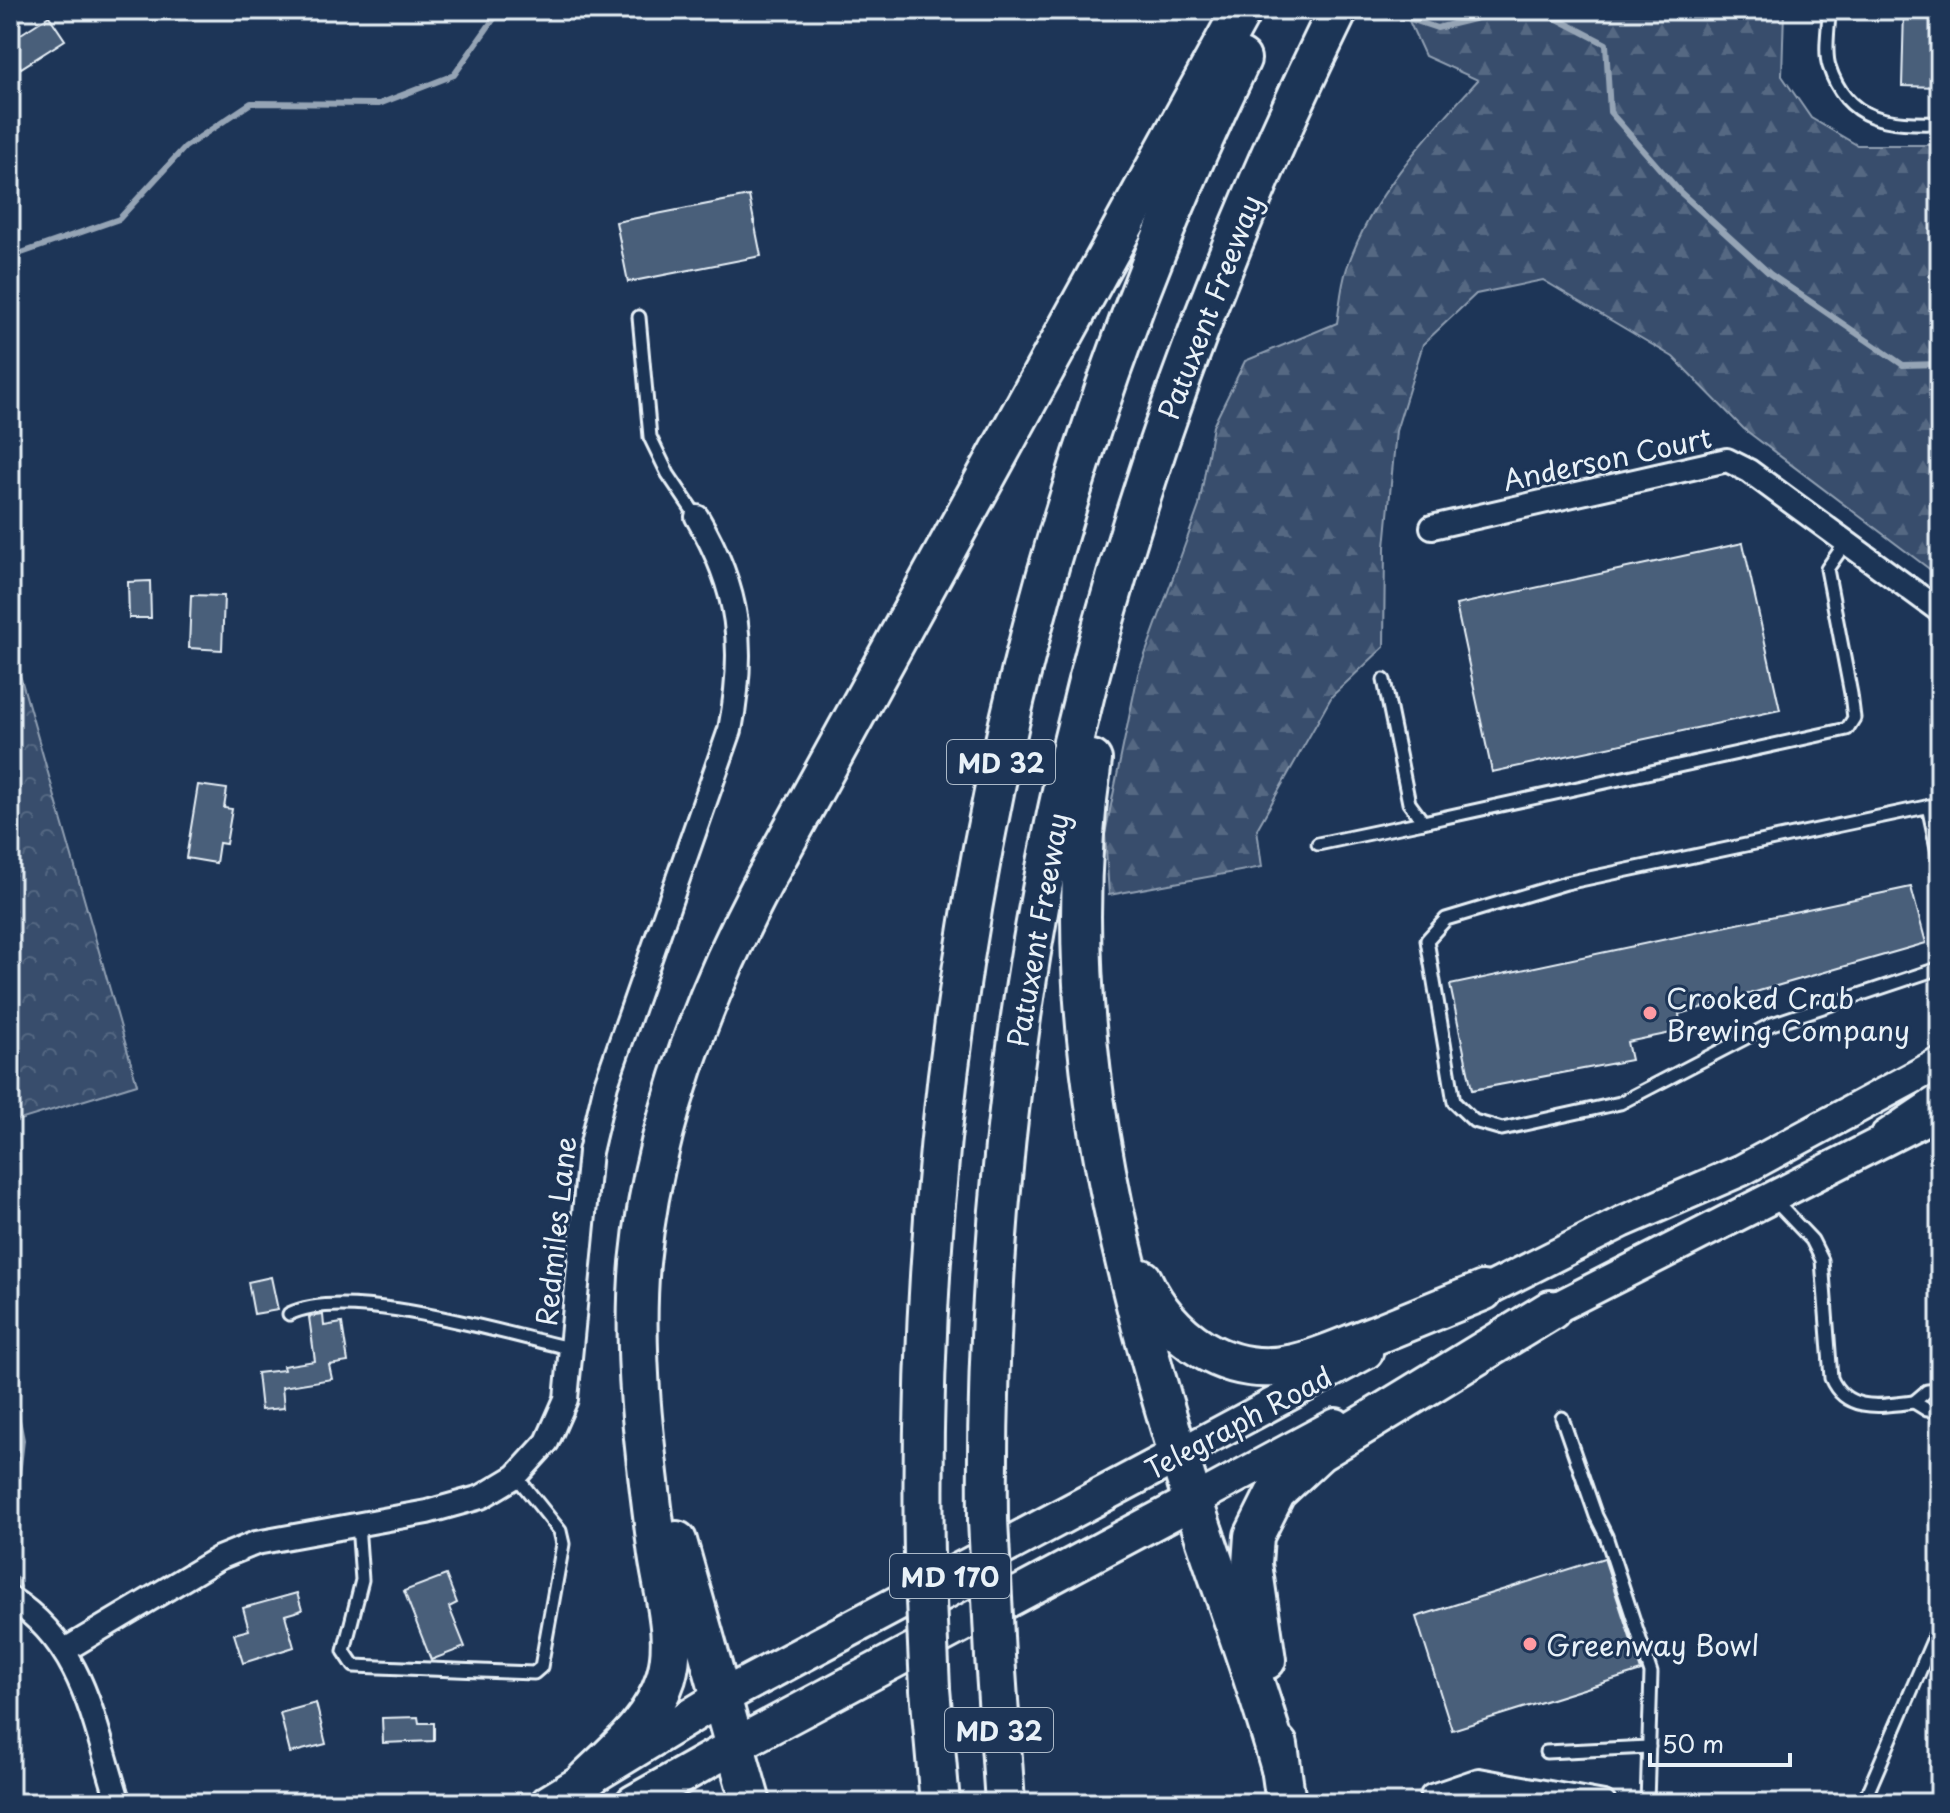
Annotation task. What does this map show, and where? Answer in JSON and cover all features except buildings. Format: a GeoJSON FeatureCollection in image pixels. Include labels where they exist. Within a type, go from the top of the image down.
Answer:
{"type":"FeatureCollection","features":[{"type":"Feature","properties":{"kind":"highway"},"geometry":{"type":"LineString","coordinates":[[585,1781],[636,1731],[653,1707],[671,1656],[670,1623],[657,1549],[639,1379],[637,1324],[641,1262],[662,1135],[683,1062],[732,941],[1242,10]]}},
{"type":"Feature","properties":{"kind":"highway","name":"MD 32"},"geometry":{"type":"LineString","coordinates":[[940,1803],[930,1689],[924,1555],[923,1393],[939,1134],[977,870],[1011,711],[1076,477],[1117,353],[1170,219],[1265,10]]}},
{"type":"Feature","properties":{"kind":"highway","name":"Patuxent Freeway"},"geometry":{"type":"LineString","coordinates":[[1005,1803],[988,1520],[990,1388],[999,1213],[1019,1025],[1042,884],[1077,717],[1141,488],[1180,374],[1281,126],[1338,10]]}},
{"type":"Feature","properties":{"kind":"highway"},"geometry":{"type":"LineString","coordinates":[[1180,374],[1097,722],[1084,812],[1078,897],[1080,981],[1096,1124],[1143,1332],[1193,1501],[1257,1681],[1284,1786]]}},
{"type":"Feature","properties":{"kind":"highway"},"geometry":{"type":"LineString","coordinates":[[1113,1206],[1139,1273],[1166,1320],[1206,1352],[1232,1363],[1266,1368],[1294,1364],[1483,1291]]}},
{"type":"Feature","properties":{"kind":"highway"},"geometry":{"type":"LineString","coordinates":[[1284,1786],[1252,1564],[1254,1536],[1263,1514],[1276,1492],[1319,1452],[1551,1310]]}},
{"type":"Feature","properties":{"kind":"highway"},"geometry":{"type":"LineString","coordinates":[[639,1379],[678,1543],[751,1803]]}},
{"type":"Feature","properties":{"kind":"main road","name":"Telegraph Road"},"geometry":{"type":"LineString","coordinates":[[548,1803],[722,1697],[1483,1291],[1622,1222],[1742,1170],[1940,1063]]}},
{"type":"Feature","properties":{"kind":"main road","name":"Telegraph Road"},"geometry":{"type":"LineString","coordinates":[[633,1803],[734,1746],[1551,1310],[1940,1112]]}},
{"type":"Feature","properties":{"kind":"street","name":"Anderson Court"},"geometry":{"type":"LineString","coordinates":[[1432,527],[1727,460],[1749,471],[1940,611]]}},
{"type":"Feature","properties":{"kind":"street","name":"Redmiles Lane"},"geometry":{"type":"LineString","coordinates":[[65,1650],[219,1558],[256,1543],[455,1506],[481,1497],[516,1476],[547,1442],[566,1399],[574,1349],[590,1152],[606,1084],[730,730],[736,700],[740,667],[736,612],[722,565],[697,517]]}},
{"type":"Feature","properties":{"kind":"street"},"geometry":{"type":"LineString","coordinates":[[10,1598],[37,1615],[65,1650],[94,1715],[119,1803]]}},
{"type":"Feature","properties":{"kind":"street"},"geometry":{"type":"LineString","coordinates":[[1432,1796],[1479,1780],[1604,1803]]}},
{"type":"Feature","properties":{"kind":"lane"},"geometry":{"type":"LineString","coordinates":[[1829,10],[1828,65],[1849,104],[1876,121],[1940,123]]}},
{"type":"Feature","properties":{"kind":"lane"},"geometry":{"type":"LineString","coordinates":[[639,317],[650,437],[668,474],[697,517]]}},
{"type":"Feature","properties":{"kind":"lane"},"geometry":{"type":"LineString","coordinates":[[1318,844],[1847,729],[1854,718],[1851,694],[1827,569],[1846,542]]}},
{"type":"Feature","properties":{"kind":"lane"},"geometry":{"type":"LineString","coordinates":[[1384,680],[1409,803],[1423,822]]}},
{"type":"Feature","properties":{"kind":"lane"},"geometry":{"type":"LineString","coordinates":[[1940,862],[1934,805],[1566,883],[1446,919],[1427,940],[1454,1102],[1474,1121],[1502,1129],[1620,1103],[1772,1024],[1940,968]]}},
{"type":"Feature","properties":{"kind":"lane"},"geometry":{"type":"LineString","coordinates":[[1826,1172],[1904,1109],[1940,1088]]}},
{"type":"Feature","properties":{"kind":"lane"},"geometry":{"type":"LineString","coordinates":[[1773,1199],[1812,1240],[1822,1260],[1831,1378],[1836,1391],[1853,1404],[1914,1402],[1927,1410],[1940,1409]]}},
{"type":"Feature","properties":{"kind":"lane"},"geometry":{"type":"LineString","coordinates":[[289,1314],[309,1305],[361,1303],[574,1349]]}},
{"type":"Feature","properties":{"kind":"lane"},"geometry":{"type":"LineString","coordinates":[[1914,1402],[1927,1391],[1940,1390]]}},
{"type":"Feature","properties":{"kind":"lane"},"geometry":{"type":"LineString","coordinates":[[1562,1418],[1606,1536],[1651,1673],[1647,1803]]}},
{"type":"Feature","properties":{"kind":"lane"},"geometry":{"type":"LineString","coordinates":[[358,1523],[362,1580],[344,1651],[354,1666],[534,1673],[541,1667],[563,1544],[560,1531],[516,1476]]}},
{"type":"Feature","properties":{"kind":"lane"},"geometry":{"type":"LineString","coordinates":[[1863,1803],[1940,1624]]}},
{"type":"Feature","properties":{"kind":"lane"},"geometry":{"type":"LineString","coordinates":[[1546,1752],[1649,1747]]}},
{"type":"Feature","properties":{"kind":"green space"},"geometry":{"type":"Polygon","coordinates":[[[1404,10],[1784,10],[1782,76],[1811,118],[1857,145],[1940,145],[1940,577],[1744,429],[1673,357],[1543,280],[1476,294],[1423,344],[1396,431],[1385,547],[1384,647],[1332,696],[1257,829],[1262,867],[1109,895],[1105,834],[1138,674],[1199,506],[1213,426],[1245,361],[1337,323],[1347,268],[1371,215],[1403,167],[1478,80],[1425,56],[1404,10]]]}},
{"type":"Feature","properties":{"kind":"green space"},"geometry":{"type":"Polygon","coordinates":[[[10,640],[137,1084],[10,1123],[10,640]]]}},
{"type":"Feature","properties":{"kind":"waterway"},"geometry":{"type":"LineString","coordinates":[[10,257],[119,219],[185,147],[251,103],[379,104],[454,75],[500,10]]}},
{"type":"Feature","properties":{"kind":"waterway"},"geometry":{"type":"LineString","coordinates":[[1383,10],[1437,28],[1510,10]]}},
{"type":"Feature","properties":{"kind":"waterway"},"geometry":{"type":"LineString","coordinates":[[1540,10],[1606,44],[1610,112],[1680,192],[1770,274],[1903,365],[1940,364]]}},
{"type":"Feature","properties":{"kind":"waterway"},"geometry":{"type":"LineString","coordinates":[[10,1379],[22,1440],[10,1545]]}},
{"type":"Feature","properties":{"kind":"waterway"},"geometry":{"type":"LineString","coordinates":[[10,1568],[19,1587]]}},
{"type":"Feature","properties":{"kind":"waterway"},"geometry":{"type":"LineString","coordinates":[[10,1634],[15,1620]]}},
{"type":"Feature","properties":{"kind":"place","name":"Crooked Crab Brewing Company"},"geometry":{"type":"Point","coordinates":[1650,1013]}},
{"type":"Feature","properties":{"kind":"place","name":"Greenway Bowl"},"geometry":{"type":"Point","coordinates":[1530,1644]}}]}
